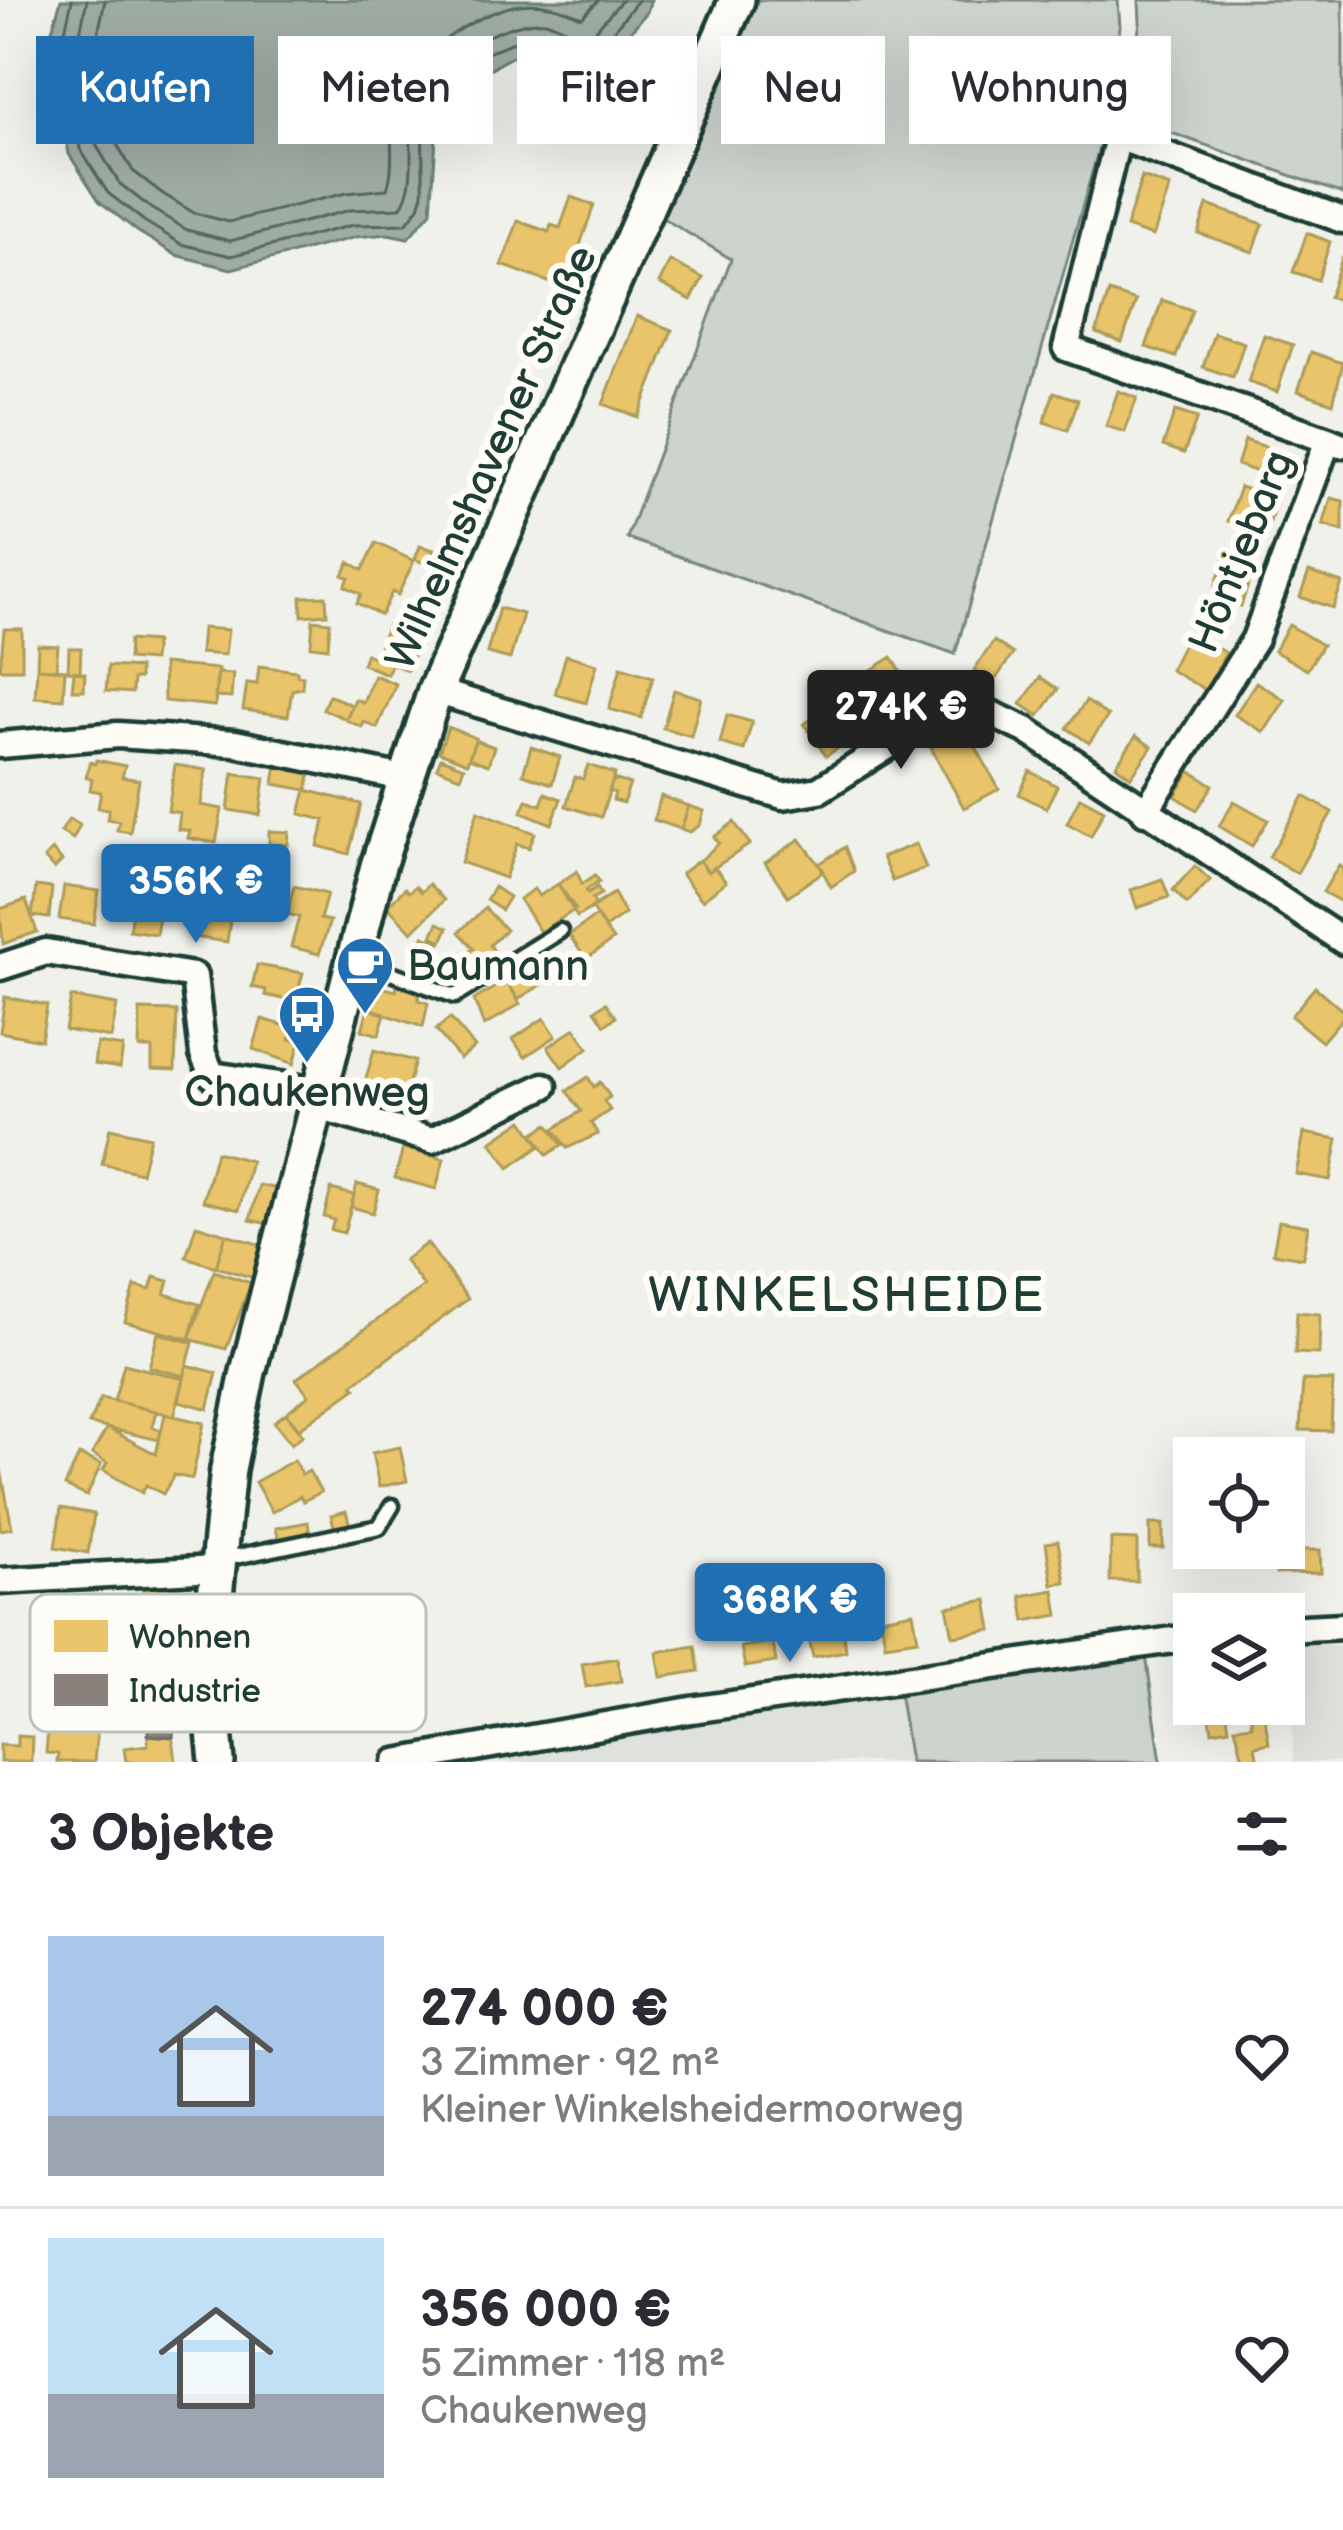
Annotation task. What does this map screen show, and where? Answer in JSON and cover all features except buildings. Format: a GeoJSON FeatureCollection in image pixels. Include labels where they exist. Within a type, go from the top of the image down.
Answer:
{"type":"FeatureCollection","features":[{"type":"Feature","properties":{"kind":"street","name":"Wilhelmshavener Straße"},"geometry":{"type":"LineString","coordinates":[[215,1594],[228,1468],[248,1372],[404,778],[436,692],[737,0]]}},
{"type":"Feature","properties":{"kind":"street","name":"Höntjebarg"},"geometry":{"type":"LineString","coordinates":[[1145,812],[1255,640],[1335,443],[1066,348],[1118,137],[1343,220]]}},
{"type":"Feature","properties":{"kind":"street"},"geometry":{"type":"LineString","coordinates":[[436,692],[783,796],[819,790],[961,700],[1026,730],[1343,941]]}},
{"type":"Feature","properties":{"kind":"street"},"geometry":{"type":"LineString","coordinates":[[0,745],[118,735],[235,742],[404,778]]}},
{"type":"Feature","properties":{"kind":"street"},"geometry":{"type":"LineString","coordinates":[[0,967],[46,952],[194,976],[203,1054],[212,1075],[319,1099],[432,1140],[544,1086]]}},
{"type":"Feature","properties":{"kind":"street"},"geometry":{"type":"LineString","coordinates":[[0,1581],[216,1562]]}},
{"type":"Feature","properties":{"kind":"street"},"geometry":{"type":"LineString","coordinates":[[1305,1628],[1343,1626]]}},
{"type":"Feature","properties":{"kind":"street"},"geometry":{"type":"LineString","coordinates":[[396,1762],[692,1710],[1173,1640]]}},
{"type":"Feature","properties":{"kind":"street","name":"Wilhelmshavener Straße"},"geometry":{"type":"LineString","coordinates":[[214,1732],[217,1762]]}},
{"type":"Feature","properties":{"kind":"lane"},"geometry":{"type":"LineString","coordinates":[[357,960],[454,996],[560,932]]}},
{"type":"Feature","properties":{"kind":"lane"},"geometry":{"type":"LineString","coordinates":[[216,1562],[380,1527],[392,1506]]}},
{"type":"Feature","properties":{"kind":"shaded area"},"geometry":{"type":"Polygon","coordinates":[[[756,0],[1118,0],[1119,36],[909,36],[909,144],[1100,144],[955,654],[627,538],[731,259],[661,217],[693,144],[697,144],[721,80],[721,144],[885,144],[885,36],[740,36],[756,0]]]}},
{"type":"Feature","properties":{"kind":"shaded area"},"geometry":{"type":"Polygon","coordinates":[[[1139,0],[1343,0],[1343,194],[1171,133],[1171,36],[1138,36],[1139,0]]]}},
{"type":"Feature","properties":{"kind":"shaded area"},"geometry":{"type":"Polygon","coordinates":[[[1305,1644],[1343,1645],[1343,1762],[1293,1762],[1292,1725],[1305,1725],[1305,1644]]]}},
{"type":"Feature","properties":{"kind":"shaded area"},"geometry":{"type":"Polygon","coordinates":[[[1146,1655],[1161,1762],[910,1762],[899,1691],[1146,1655]]]}},
{"type":"Feature","properties":{"kind":"shaded area"},"geometry":{"type":"Polygon","coordinates":[[[899,1691],[910,1762],[484,1762],[899,1691]]]}},
{"type":"Feature","properties":{"kind":"water"},"geometry":{"type":"Polygon","coordinates":[[[61,0],[651,0],[627,36],[517,36],[517,54],[493,67],[493,36],[278,36],[278,144],[436,144],[431,212],[408,238],[388,234],[356,237],[231,269],[176,255],[137,231],[99,201],[67,144],[254,144],[254,36],[51,33],[61,0]]]}},
{"type":"Feature","properties":{"kind":"place","name":"Baumann"},"geometry":{"type":"Point","coordinates":[365,1016]}},
{"type":"Feature","properties":{"kind":"place","name":"Chaukenweg"},"geometry":{"type":"Point","coordinates":[307,1065]}},
{"type":"Feature","properties":{"kind":"district","name":"WINKELSHEIDE"},"geometry":{"type":"Point","coordinates":[847,1294]}}]}
